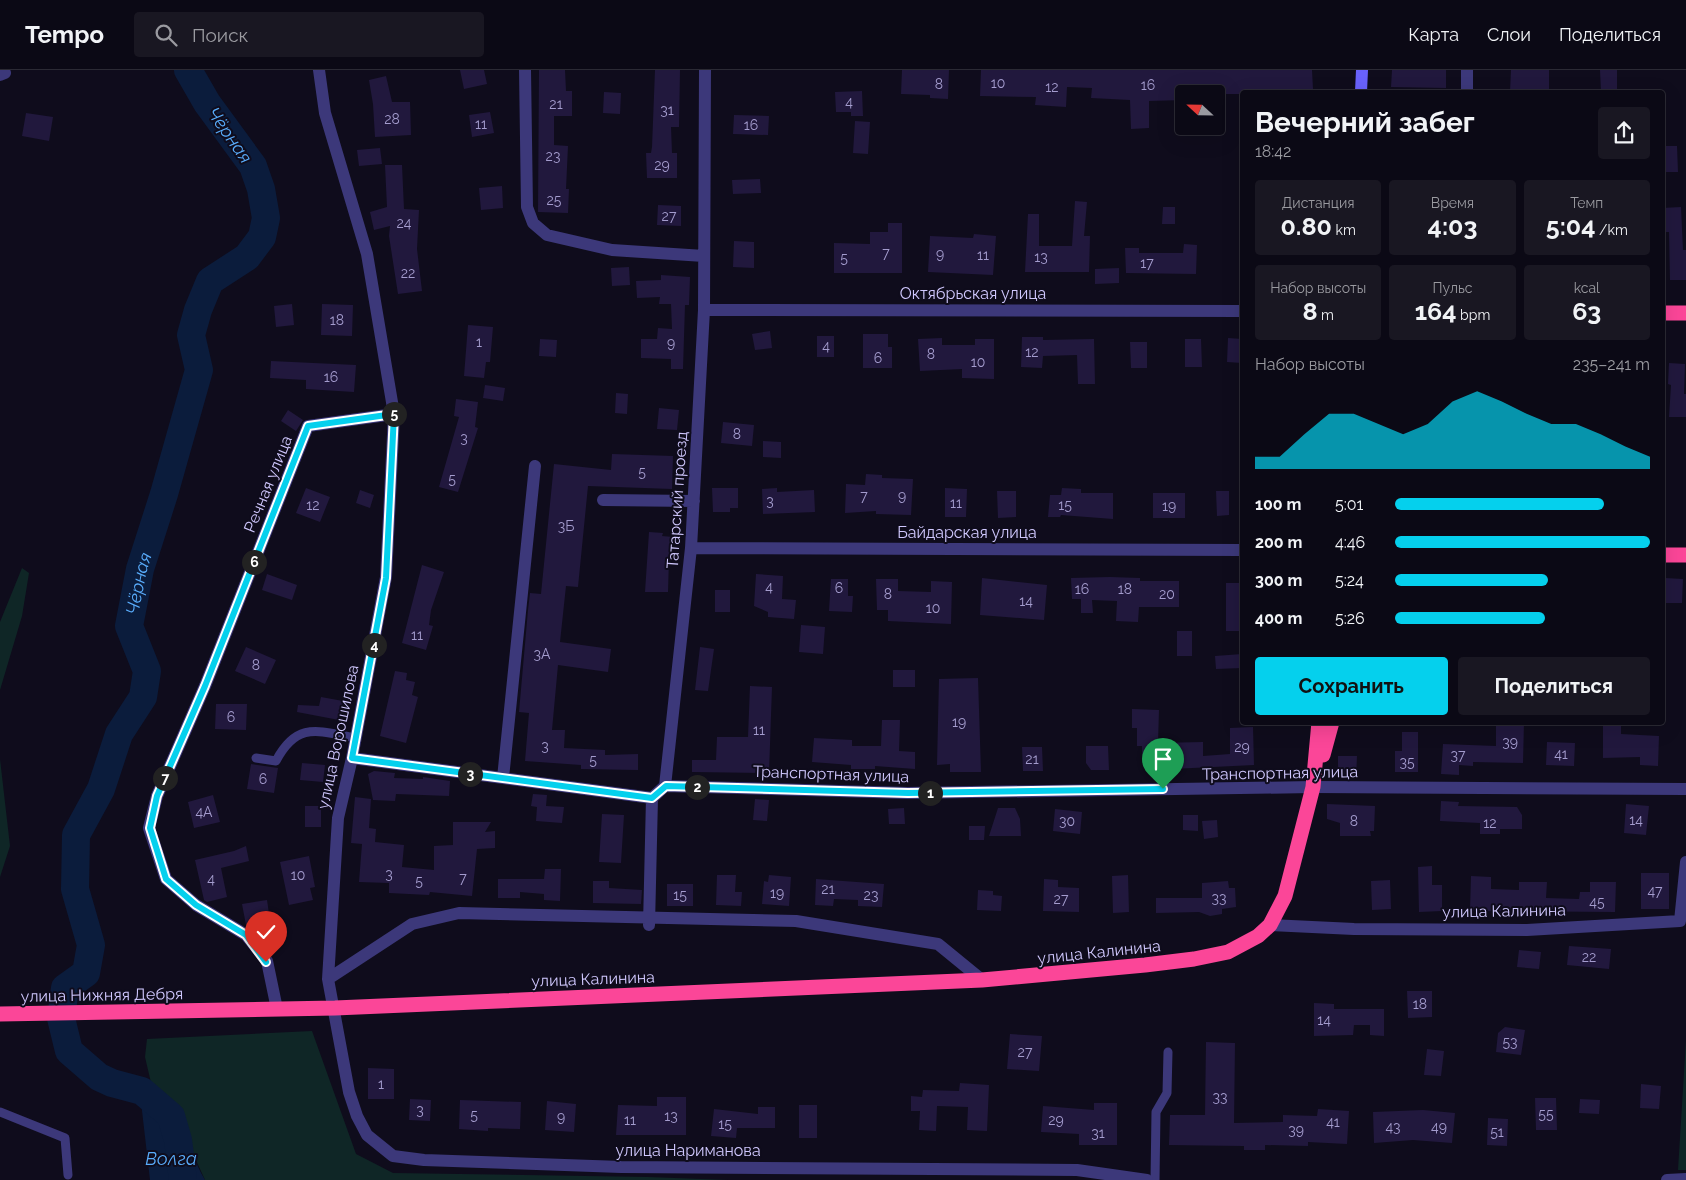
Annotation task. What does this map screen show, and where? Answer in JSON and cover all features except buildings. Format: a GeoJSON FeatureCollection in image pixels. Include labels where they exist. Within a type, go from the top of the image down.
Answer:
{"type":"FeatureCollection","features":[{"type":"Feature","properties":{"kind":"highway"},"geometry":{"type":"LineString","coordinates":[[1665,312],[1686,312]]}},
{"type":"Feature","properties":{"kind":"highway"},"geometry":{"type":"LineString","coordinates":[[1665,555],[1686,555]]}},
{"type":"Feature","properties":{"kind":"highway"},"geometry":{"type":"LineString","coordinates":[[1313,788],[1319,725]]}},
{"type":"Feature","properties":{"kind":"highway"},"geometry":{"type":"LineString","coordinates":[[1313,788],[1331,725]]}},
{"type":"Feature","properties":{"kind":"highway","name":"улица Калинина"},"geometry":{"type":"LineString","coordinates":[[205,1010],[335,1008],[982,980],[1194,959],[1228,952],[1258,936],[1270,925],[1285,896],[1313,788]]}},
{"type":"Feature","properties":{"kind":"highway","name":"улица Нижняя Дебря"},"geometry":{"type":"LineString","coordinates":[[0,1014],[205,1010]]}},
{"type":"Feature","properties":{"kind":"main road"},"geometry":{"type":"LineString","coordinates":[[1361,90],[1362,70]]}},
{"type":"Feature","properties":{"kind":"street"},"geometry":{"type":"LineString","coordinates":[[319,70],[326,112],[368,254],[394,414]]}},
{"type":"Feature","properties":{"kind":"street"},"geometry":{"type":"LineString","coordinates":[[525,70],[527,207],[533,223],[547,235],[612,250],[704,256]]}},
{"type":"Feature","properties":{"kind":"street","name":"Татарский проезд"},"geometry":{"type":"LineString","coordinates":[[666,786],[692,548],[704,310],[705,70]]}},
{"type":"Feature","properties":{"kind":"street"},"geometry":{"type":"LineString","coordinates":[[1467,70],[1467,90]]}},
{"type":"Feature","properties":{"kind":"street","name":"Октябрьская улица"},"geometry":{"type":"LineString","coordinates":[[704,310],[1240,312]]}},
{"type":"Feature","properties":{"kind":"street","name":"улица Ворошилова"},"geometry":{"type":"LineString","coordinates":[[335,1008],[328,979],[338,818],[356,738],[386,578],[394,414]]}},
{"type":"Feature","properties":{"kind":"street","name":"Речная улица"},"geometry":{"type":"LineString","coordinates":[[277,1009],[266,962],[246,935],[196,905],[166,879],[150,828],[157,796],[205,686],[308,426],[394,414]]}},
{"type":"Feature","properties":{"kind":"street"},"geometry":{"type":"LineString","coordinates":[[503,778],[535,466]]}},
{"type":"Feature","properties":{"kind":"street"},"geometry":{"type":"LineString","coordinates":[[603,500],[694,501]]}},
{"type":"Feature","properties":{"kind":"street","name":"Байдарская улица"},"geometry":{"type":"LineString","coordinates":[[692,548],[1240,550]]}},
{"type":"Feature","properties":{"kind":"street"},"geometry":{"type":"LineString","coordinates":[[352,758],[652,798]]}},
{"type":"Feature","properties":{"kind":"street"},"geometry":{"type":"LineString","coordinates":[[649,921],[652,798],[666,786]]}},
{"type":"Feature","properties":{"kind":"street","name":"Транспортная улица"},"geometry":{"type":"LineString","coordinates":[[666,786],[908,793],[1313,788],[1686,789]]}},
{"type":"Feature","properties":{"kind":"street","name":"улица Калинина"},"geometry":{"type":"LineString","coordinates":[[1270,925],[1354,929],[1527,930],[1680,921],[1686,862]]}},
{"type":"Feature","properties":{"kind":"street"},"geometry":{"type":"LineString","coordinates":[[328,979],[412,924],[459,913],[649,921],[796,921],[938,944],[982,980]]}},
{"type":"Feature","properties":{"kind":"street","name":"улица Нариманова"},"geometry":{"type":"LineString","coordinates":[[335,1008],[349,1092],[357,1116],[367,1135],[393,1156],[424,1160],[621,1167],[740,1166],[1077,1170],[1147,1180]]}},
{"type":"Feature","properties":{"kind":"street"},"geometry":{"type":"LineString","coordinates":[[1667,1180],[1686,1179]]}},
{"type":"Feature","properties":{"kind":"lane"},"geometry":{"type":"LineString","coordinates":[[312,70],[322,86]]}},
{"type":"Feature","properties":{"kind":"lane"},"geometry":{"type":"LineString","coordinates":[[256,758],[276,761],[285,744],[310,730],[356,738]]}},
{"type":"Feature","properties":{"kind":"lane"},"geometry":{"type":"LineString","coordinates":[[1155,1180],[1156,1112],[1167,1093],[1168,1052]]}},
{"type":"Feature","properties":{"kind":"lane"},"geometry":{"type":"LineString","coordinates":[[0,1112],[65,1138],[68,1175]]}},
{"type":"Feature","properties":{"kind":"green space"},"geometry":{"type":"Polygon","coordinates":[[[22,568],[29,573],[22,616],[0,690],[0,622],[22,568]]]}},
{"type":"Feature","properties":{"kind":"green space"},"geometry":{"type":"Polygon","coordinates":[[[0,759],[10,846],[0,877],[0,759]]]}},
{"type":"Feature","properties":{"kind":"green space"},"geometry":{"type":"Polygon","coordinates":[[[312,1031],[356,1154],[393,1173],[728,1180],[205,1180],[177,1118],[167,1102],[152,1087],[145,1057],[147,1039],[312,1031]]]}},
{"type":"Feature","properties":{"kind":"green space"},"geometry":{"type":"Polygon","coordinates":[[[1686,1040],[1686,1170],[1678,1170],[1686,1040]]]}},
{"type":"Feature","properties":{"kind":"water","name":"Волга"},"geometry":{"type":"Polygon","coordinates":[[[152,1087],[177,1120],[205,1180],[150,1180],[141,1102],[142,1091],[152,1087]]]}},
{"type":"Feature","properties":{"kind":"waterway","name":"Чёрная"},"geometry":{"type":"LineString","coordinates":[[183,1180],[178,1140],[171,1116],[142,1091],[112,1083],[99,1077],[69,1051],[61,1018],[65,988],[86,973],[91,945],[75,889],[76,835],[101,789],[119,734],[143,697],[147,671],[129,626],[140,569],[164,494],[199,370],[191,335],[198,310],[210,281],[247,257],[262,237],[266,218],[261,189],[253,166],[207,103],[188,70]]}},
{"type":"Feature","properties":{"kind":"route"},"geometry":{"type":"LineString","coordinates":[[266,962],[246,935],[196,905],[166,879],[150,828],[157,796],[205,686],[308,426],[394,414],[386,578],[352,758],[652,798],[666,786],[908,793],[1163,789]]}}]}
